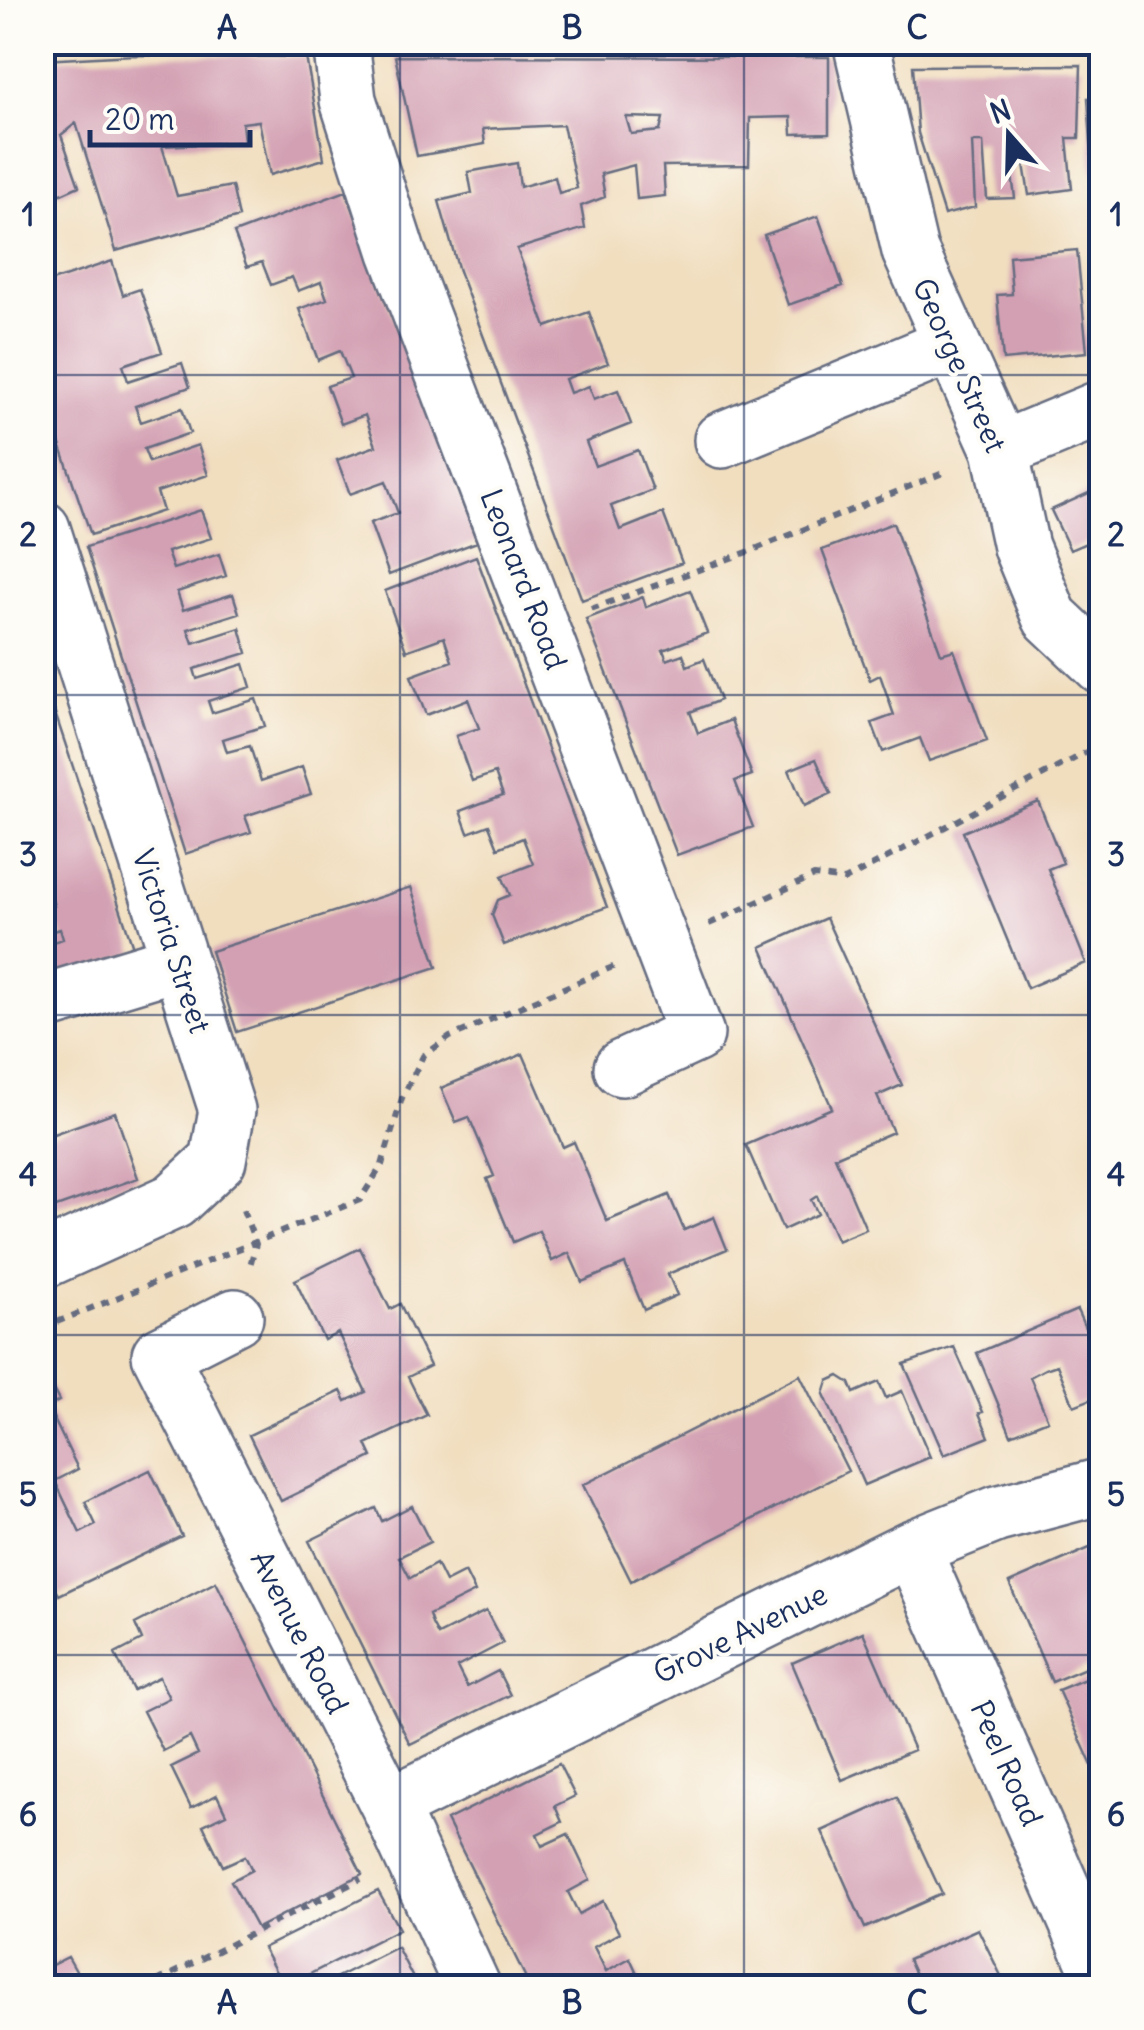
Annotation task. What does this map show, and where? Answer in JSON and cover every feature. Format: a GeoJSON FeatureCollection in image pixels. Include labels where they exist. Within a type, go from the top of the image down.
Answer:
{"type":"FeatureCollection","features":[{"type":"Feature","properties":{"kind":"street","name":"Leonard Road"},"geometry":{"type":"LineString","coordinates":[[341,42],[348,100],[397,252],[696,1034],[622,1068]]}},
{"type":"Feature","properties":{"kind":"street","name":"George Street"},"geometry":{"type":"LineString","coordinates":[[861,42],[910,251],[1000,450],[1021,546],[1050,617],[1102,666]]}},
{"type":"Feature","properties":{"kind":"street"},"geometry":{"type":"LineString","coordinates":[[722,440],[952,345]]}},
{"type":"Feature","properties":{"kind":"street"},"geometry":{"type":"LineString","coordinates":[[1000,450],[1102,408]]}},
{"type":"Feature","properties":{"kind":"street","name":"Victoria Street"},"geometry":{"type":"LineString","coordinates":[[42,529],[227,1110],[218,1160]]}},
{"type":"Feature","properties":{"kind":"street"},"geometry":{"type":"LineString","coordinates":[[42,1003],[177,962]]}},
{"type":"Feature","properties":{"kind":"street"},"geometry":{"type":"LineString","coordinates":[[42,1261],[174,1202],[218,1160]]}},
{"type":"Feature","properties":{"kind":"street","name":"Avenue Road"},"geometry":{"type":"LineString","coordinates":[[235,1316],[160,1355],[399,1830],[473,1988]]}},
{"type":"Feature","properties":{"kind":"street","name":"Grove Avenue"},"geometry":{"type":"LineString","coordinates":[[399,1830],[912,1548],[997,1514],[1102,1486]]}},
{"type":"Feature","properties":{"kind":"street","name":"Peel Road"},"geometry":{"type":"LineString","coordinates":[[912,1548],[1102,1979]]}},
{"type":"Feature","properties":{"kind":"path"},"geometry":{"type":"LineString","coordinates":[[542,626],[753,550],[1000,450]]}},
{"type":"Feature","properties":{"kind":"path"},"geometry":{"type":"LineString","coordinates":[[218,1160],[233,1184],[256,1244],[235,1316]]}},
{"type":"Feature","properties":{"kind":"path"},"geometry":{"type":"LineString","coordinates":[[42,1328],[360,1200]]}},
{"type":"Feature","properties":{"kind":"path"},"geometry":{"type":"LineString","coordinates":[[143,1988],[399,1830]]}},
{"type":"Feature","properties":{"kind":"building"},"geometry":{"type":"Polygon","coordinates":[[[134,55],[306,57],[324,159],[270,175],[259,121],[242,123],[244,142],[162,146],[177,196],[232,186],[239,217],[116,251],[76,123],[61,135],[79,186],[59,195],[42,144],[42,60],[134,55]]]}},
{"type":"Feature","properties":{"kind":"building"},"geometry":{"type":"Polygon","coordinates":[[[395,56],[829,57],[829,133],[792,134],[791,117],[750,118],[749,165],[663,166],[665,196],[637,199],[634,165],[601,174],[605,197],[581,206],[585,228],[517,249],[546,327],[589,312],[608,363],[565,379],[570,393],[589,386],[594,399],[618,390],[631,424],[586,442],[595,466],[638,450],[653,490],[611,506],[620,530],[663,513],[682,563],[582,600],[459,271],[439,201],[472,193],[468,172],[517,163],[520,187],[555,177],[559,193],[577,188],[563,125],[483,129],[485,144],[417,156],[395,56]],[[626,117],[631,134],[660,131],[663,118],[626,117]]]}},
{"type":"Feature","properties":{"kind":"building"},"geometry":{"type":"Polygon","coordinates":[[[1081,65],[1079,138],[1067,138],[1072,189],[1029,195],[1020,139],[1008,144],[1015,198],[987,199],[983,142],[972,142],[975,207],[944,215],[918,133],[913,66],[1081,65]]]}},
{"type":"Feature","properties":{"kind":"building"},"geometry":{"type":"Polygon","coordinates":[[[1102,97],[1102,171],[1093,172],[1088,98],[1102,97]]]}},
{"type":"Feature","properties":{"kind":"building"},"geometry":{"type":"Polygon","coordinates":[[[346,191],[477,542],[389,575],[370,523],[398,513],[386,481],[350,494],[337,460],[376,446],[365,415],[341,424],[327,386],[351,378],[340,351],[318,360],[299,309],[327,299],[321,282],[298,291],[292,277],[271,285],[262,262],[247,267],[234,233],[346,191]]]}},
{"type":"Feature","properties":{"kind":"building"},"geometry":{"type":"Polygon","coordinates":[[[818,216],[843,286],[788,305],[764,235],[818,216]]]}},
{"type":"Feature","properties":{"kind":"building"},"geometry":{"type":"Polygon","coordinates":[[[1077,250],[1087,352],[1003,360],[997,295],[1012,294],[1009,256],[1077,250]]]}},
{"type":"Feature","properties":{"kind":"building"},"geometry":{"type":"Polygon","coordinates":[[[112,261],[123,295],[140,289],[162,352],[123,365],[128,381],[182,363],[190,387],[135,406],[141,422],[182,408],[190,433],[144,449],[149,462],[198,445],[208,475],[157,492],[163,511],[91,535],[42,392],[42,274],[46,283],[112,261]]]}},
{"type":"Feature","properties":{"kind":"building"},"geometry":{"type":"Polygon","coordinates":[[[1102,487],[1101,567],[1091,541],[1070,550],[1051,510],[1102,487]]]}},
{"type":"Feature","properties":{"kind":"building"},"geometry":{"type":"Polygon","coordinates":[[[201,510],[211,538],[167,552],[173,569],[219,554],[226,576],[177,592],[183,610],[233,594],[239,613],[188,629],[193,643],[240,628],[247,653],[194,669],[197,679],[244,664],[251,687],[208,701],[212,713],[256,699],[265,726],[223,739],[227,752],[250,746],[261,781],[302,767],[311,794],[245,816],[251,832],[185,854],[86,547],[201,510]]]}},
{"type":"Feature","properties":{"kind":"building"},"geometry":{"type":"Polygon","coordinates":[[[893,523],[941,654],[954,650],[987,741],[929,761],[920,738],[883,752],[872,723],[894,715],[880,675],[870,680],[822,550],[893,523]]]}},
{"type":"Feature","properties":{"kind":"building"},"geometry":{"type":"Polygon","coordinates":[[[476,556],[607,907],[504,945],[492,915],[498,900],[510,895],[502,876],[533,864],[523,838],[498,848],[489,825],[468,833],[460,811],[503,795],[495,773],[472,781],[456,736],[479,728],[468,699],[426,715],[411,676],[452,661],[444,637],[406,651],[385,591],[476,556]]]}},
{"type":"Feature","properties":{"kind":"building"},"geometry":{"type":"Polygon","coordinates":[[[690,590],[707,633],[663,650],[667,660],[683,654],[687,666],[704,659],[720,700],[690,712],[698,733],[731,720],[752,775],[735,781],[753,827],[677,855],[586,619],[643,597],[646,607],[690,590]]]}},
{"type":"Feature","properties":{"kind":"building"},"geometry":{"type":"Polygon","coordinates":[[[43,677],[135,953],[54,980],[42,945],[63,939],[60,929],[42,934],[42,910],[54,906],[51,896],[42,899],[43,677]]]}},
{"type":"Feature","properties":{"kind":"building"},"geometry":{"type":"Polygon","coordinates":[[[816,759],[831,794],[804,806],[789,770],[816,759]]]}},
{"type":"Feature","properties":{"kind":"building"},"geometry":{"type":"Polygon","coordinates":[[[1038,801],[1063,863],[1048,869],[1086,963],[1027,988],[963,832],[1038,801]]]}},
{"type":"Feature","properties":{"kind":"building"},"geometry":{"type":"Polygon","coordinates":[[[411,887],[437,967],[237,1032],[211,951],[411,887]]]}},
{"type":"Feature","properties":{"kind":"building"},"geometry":{"type":"Polygon","coordinates":[[[826,918],[902,1085],[877,1096],[893,1132],[835,1157],[866,1229],[837,1241],[817,1196],[811,1200],[818,1214],[783,1230],[746,1145],[832,1108],[761,947],[826,918]]]}},
{"type":"Feature","properties":{"kind":"building"},"geometry":{"type":"Polygon","coordinates":[[[523,1054],[563,1147],[574,1142],[607,1221],[669,1195],[684,1230],[714,1217],[727,1249],[668,1274],[677,1295],[644,1310],[625,1264],[582,1282],[569,1253],[552,1261],[539,1231],[513,1242],[487,1179],[494,1176],[469,1117],[456,1122],[441,1088],[523,1054]]]}},
{"type":"Feature","properties":{"kind":"building"},"geometry":{"type":"Polygon","coordinates":[[[115,1112],[138,1178],[42,1212],[42,1138],[115,1112]]]}},
{"type":"Feature","properties":{"kind":"building"},"geometry":{"type":"Polygon","coordinates":[[[360,1248],[390,1309],[400,1304],[430,1366],[408,1377],[427,1415],[366,1444],[372,1457],[281,1501],[249,1435],[341,1391],[346,1401],[366,1392],[338,1333],[324,1340],[295,1280],[360,1248]]]}},
{"type":"Feature","properties":{"kind":"building"},"geometry":{"type":"Polygon","coordinates":[[[1102,1309],[1102,1352],[1086,1317],[1102,1309]]]}},
{"type":"Feature","properties":{"kind":"building"},"geometry":{"type":"Polygon","coordinates":[[[1077,1310],[1102,1366],[1102,1395],[1074,1406],[1057,1365],[1045,1369],[1030,1377],[1048,1420],[1011,1435],[977,1353],[1077,1310]]]}},
{"type":"Feature","properties":{"kind":"building"},"geometry":{"type":"Polygon","coordinates":[[[954,1347],[983,1412],[979,1413],[989,1437],[944,1455],[904,1364],[954,1347]]]}},
{"type":"Feature","properties":{"kind":"building"},"geometry":{"type":"Polygon","coordinates":[[[42,1368],[59,1401],[48,1407],[78,1469],[55,1481],[80,1533],[96,1525],[85,1502],[150,1470],[182,1536],[59,1595],[42,1561],[42,1368]]]}},
{"type":"Feature","properties":{"kind":"building"},"geometry":{"type":"Polygon","coordinates":[[[800,1375],[848,1471],[631,1581],[583,1485],[800,1375]]]}},
{"type":"Feature","properties":{"kind":"building"},"geometry":{"type":"Polygon","coordinates":[[[839,1376],[850,1383],[854,1393],[879,1382],[886,1398],[902,1391],[930,1457],[864,1485],[824,1394],[828,1381],[839,1376]]]}},
{"type":"Feature","properties":{"kind":"building"},"geometry":{"type":"Polygon","coordinates":[[[412,1506],[430,1542],[399,1557],[410,1578],[436,1564],[445,1582],[465,1572],[475,1592],[429,1615],[432,1624],[438,1635],[486,1611],[503,1643],[457,1667],[467,1687],[498,1671],[510,1695],[410,1744],[309,1541],[376,1508],[382,1521],[412,1506]]]}},
{"type":"Feature","properties":{"kind":"building"},"geometry":{"type":"Polygon","coordinates":[[[1092,1547],[1102,1570],[1102,1661],[1052,1682],[1009,1583],[1092,1547]]]}},
{"type":"Feature","properties":{"kind":"building"},"geometry":{"type":"Polygon","coordinates":[[[216,1582],[362,1874],[257,1928],[231,1881],[252,1870],[245,1856],[223,1866],[203,1825],[226,1814],[217,1795],[191,1808],[171,1767],[198,1754],[190,1737],[163,1751],[143,1711],[169,1698],[159,1677],[133,1690],[115,1654],[142,1640],[135,1624],[216,1582]]]}},
{"type":"Feature","properties":{"kind":"building"},"geometry":{"type":"Polygon","coordinates":[[[863,1632],[914,1750],[842,1780],[792,1663],[863,1632]]]}},
{"type":"Feature","properties":{"kind":"building"},"geometry":{"type":"Polygon","coordinates":[[[1102,1672],[1102,1788],[1058,1690],[1102,1672]]]}},
{"type":"Feature","properties":{"kind":"building"},"geometry":{"type":"Polygon","coordinates":[[[559,1764],[575,1796],[555,1806],[562,1822],[537,1834],[542,1846],[568,1834],[590,1880],[568,1892],[579,1914],[603,1901],[619,1933],[594,1947],[606,1971],[630,1958],[644,1988],[531,1988],[447,1820],[559,1764]]]}},
{"type":"Feature","properties":{"kind":"building"},"geometry":{"type":"Polygon","coordinates":[[[897,1797],[942,1894],[865,1928],[822,1831],[897,1797]]]}},
{"type":"Feature","properties":{"kind":"building"},"geometry":{"type":"Polygon","coordinates":[[[378,1891],[399,1929],[284,1987],[263,1948],[378,1891]]]}},
{"type":"Feature","properties":{"kind":"building"},"geometry":{"type":"Polygon","coordinates":[[[42,1918],[53,1940],[42,1945],[42,1918]]]}},
{"type":"Feature","properties":{"kind":"building"},"geometry":{"type":"Polygon","coordinates":[[[978,1929],[1007,1988],[921,1988],[908,1960],[978,1929]]]}},
{"type":"Feature","properties":{"kind":"building"},"geometry":{"type":"Polygon","coordinates":[[[397,1947],[418,1988],[315,1988],[397,1947]]]}},
{"type":"Feature","properties":{"kind":"building"},"geometry":{"type":"Polygon","coordinates":[[[68,1957],[77,1973],[63,1981],[66,1988],[42,1988],[42,1970],[68,1957]]]}}]}
